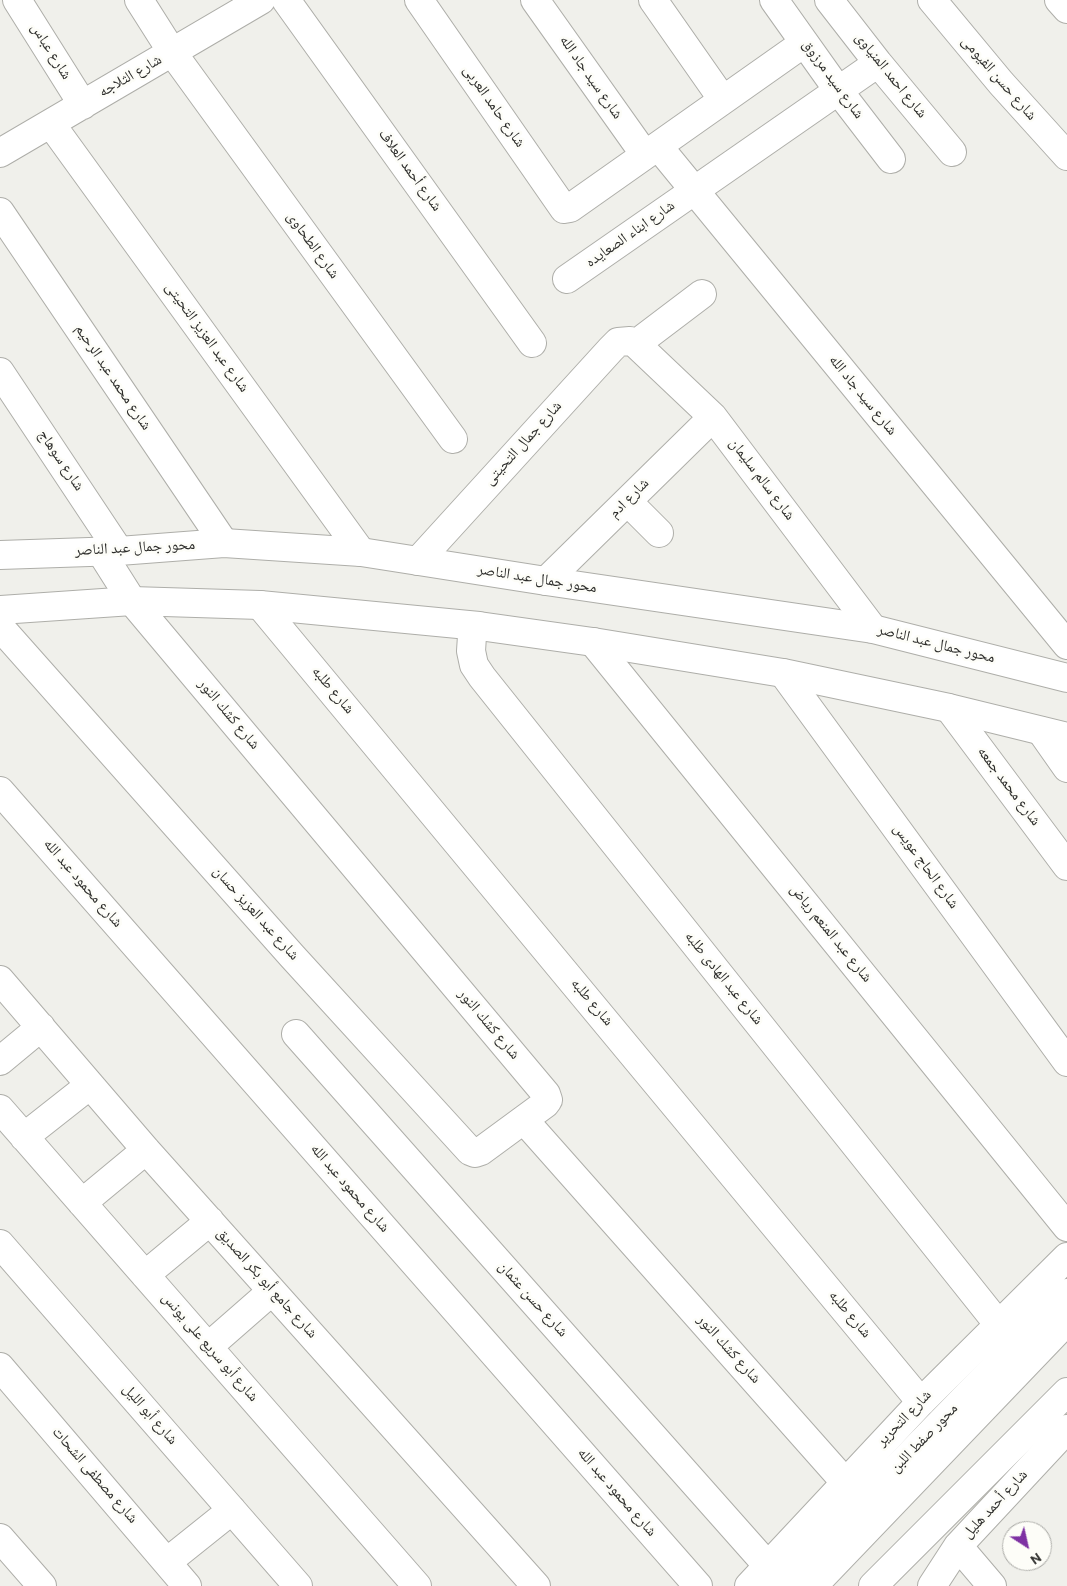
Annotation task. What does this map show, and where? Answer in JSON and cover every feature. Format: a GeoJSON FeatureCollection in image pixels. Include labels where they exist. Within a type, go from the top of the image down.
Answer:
{"type":"FeatureCollection","features":[{"type":"Feature","properties":{"kind":"street","name":"شارع عباس"},"geometry":{"type":"LineString","coordinates":[[17,0],[83,105]]}},
{"type":"Feature","properties":{"kind":"street","name":"شارع الطحاوى"},"geometry":{"type":"LineString","coordinates":[[139,0],[172,52],[453,438]]}},
{"type":"Feature","properties":{"kind":"street","name":"شارع أحمد العلاف"},"geometry":{"type":"LineString","coordinates":[[286,0],[532,343]]}},
{"type":"Feature","properties":{"kind":"street","name":"شارع حامد العربى"},"geometry":{"type":"LineString","coordinates":[[419,0],[564,209],[570,208],[651,151]]}},
{"type":"Feature","properties":{"kind":"street","name":"شارع سيد جاد الله"},"geometry":{"type":"LineString","coordinates":[[535,0],[651,151],[694,190],[1067,645]]}},
{"type":"Feature","properties":{"kind":"street"},"geometry":{"type":"LineString","coordinates":[[653,0],[722,100]]}},
{"type":"Feature","properties":{"kind":"street","name":"شارع سيد مرزوق"},"geometry":{"type":"LineString","coordinates":[[774,0],[838,90],[891,158]]}},
{"type":"Feature","properties":{"kind":"street","name":"شارع احمد المنياوى"},"geometry":{"type":"LineString","coordinates":[[829,0],[878,63],[952,152]]}},
{"type":"Feature","properties":{"kind":"street","name":"شارع حسن الفيومى"},"geometry":{"type":"LineString","coordinates":[[932,0],[1001,83],[1067,156]]}},
{"type":"Feature","properties":{"kind":"street"},"geometry":{"type":"LineString","coordinates":[[1060,0],[1067,9]]}},
{"type":"Feature","properties":{"kind":"street","name":"شارع الثلاجه"},"geometry":{"type":"LineString","coordinates":[[1,151],[51,124],[255,2]]}},
{"type":"Feature","properties":{"kind":"street"},"geometry":{"type":"LineString","coordinates":[[651,151],[804,42]]}},
{"type":"Feature","properties":{"kind":"street","name":"شارع ابناء الصعايده"},"geometry":{"type":"LineString","coordinates":[[567,279],[878,63]]}},
{"type":"Feature","properties":{"kind":"street","name":"شارع عبد العزيز التحيتى"},"geometry":{"type":"LineString","coordinates":[[51,124],[361,552]]}},
{"type":"Feature","properties":{"kind":"street","name":"شارع محمد عبد الرحيم"},"geometry":{"type":"LineString","coordinates":[[0,212],[224,543]]}},
{"type":"Feature","properties":{"kind":"street"},"geometry":{"type":"LineString","coordinates":[[636,344],[702,294]]}},
{"type":"Feature","properties":{"kind":"street","name":"شارع جمال التحيتى"},"geometry":{"type":"LineString","coordinates":[[418,561],[618,342],[630,341],[636,344]]}},
{"type":"Feature","properties":{"kind":"street","name":"شارع سالم سليمان"},"geometry":{"type":"LineString","coordinates":[[636,344],[713,417],[873,629]]}},
{"type":"Feature","properties":{"kind":"street","name":"شارع سوهاج"},"geometry":{"type":"LineString","coordinates":[[0,372],[110,551]]}},
{"type":"Feature","properties":{"kind":"street","name":"شارع ادم"},"geometry":{"type":"LineString","coordinates":[[546,581],[713,417]]}},
{"type":"Feature","properties":{"kind":"street"},"geometry":{"type":"LineString","coordinates":[[628,502],[659,533]]}},
{"type":"Feature","properties":{"kind":"street","name":"محور جمال عبد الناصر"},"geometry":{"type":"LineString","coordinates":[[0,555],[110,551],[224,543],[361,552],[873,629],[1067,678]]}},
{"type":"Feature","properties":{"kind":"street","name":"شارع كشك النور"},"geometry":{"type":"LineString","coordinates":[[110,551],[132,601],[546,1094],[548,1100],[546,1104],[524,1120],[846,1482]]}},
{"type":"Feature","properties":{"kind":"street"},"geometry":{"type":"LineString","coordinates":[[0,610],[132,601],[260,605],[479,626],[593,642],[783,673],[949,708],[1067,737]]}},
{"type":"Feature","properties":{"kind":"street","name":"شارع طلبه"},"geometry":{"type":"LineString","coordinates":[[260,605],[921,1402]]}},
{"type":"Feature","properties":{"kind":"street","name":"شارع عبد الهادى طلبه"},"geometry":{"type":"LineString","coordinates":[[479,626],[472,636],[471,651],[474,665],[482,677],[999,1325]]}},
{"type":"Feature","properties":{"kind":"street","name":"شارع عبد العزيز حسان"},"geometry":{"type":"LineString","coordinates":[[0,627],[292,956],[470,1151],[475,1154],[481,1151],[524,1120]]}},
{"type":"Feature","properties":{"kind":"street","name":"شارع عبد المنعم رياض"},"geometry":{"type":"LineString","coordinates":[[593,642],[1067,1227]]}},
{"type":"Feature","properties":{"kind":"street","name":"شارع الحاج عويس"},"geometry":{"type":"LineString","coordinates":[[783,673],[1067,1062]]}},
{"type":"Feature","properties":{"kind":"street","name":"شارع محمد جمعه"},"geometry":{"type":"LineString","coordinates":[[949,708],[1067,866]]}},
{"type":"Feature","properties":{"kind":"street"},"geometry":{"type":"LineString","coordinates":[[1041,731],[1067,768]]}},
{"type":"Feature","properties":{"kind":"street","name":"شارع محمود عبد الله"},"geometry":{"type":"LineString","coordinates":[[0,791],[698,1586]]}},
{"type":"Feature","properties":{"kind":"street","name":"شارع جامع أبو بكر الصديق"},"geometry":{"type":"LineString","coordinates":[[0,980],[146,1150],[536,1586]]}},
{"type":"Feature","properties":{"kind":"street"},"geometry":{"type":"LineString","coordinates":[[0,1061],[41,1028]]}},
{"type":"Feature","properties":{"kind":"street","name":"شارع حسن عثمان"},"geometry":{"type":"LineString","coordinates":[[296,1034],[775,1576]]}},
{"type":"Feature","properties":{"kind":"street"},"geometry":{"type":"LineString","coordinates":[[24,1137],[90,1084]]}},
{"type":"Feature","properties":{"kind":"street","name":"شارع أبو سريع على يونس"},"geometry":{"type":"LineString","coordinates":[[0,1110],[417,1586]]}},
{"type":"Feature","properties":{"kind":"street"},"geometry":{"type":"LineString","coordinates":[[82,1203],[146,1150]]}},
{"type":"Feature","properties":{"kind":"street"},"geometry":{"type":"LineString","coordinates":[[145,1275],[210,1222]]}},
{"type":"Feature","properties":{"kind":"street","name":"شارع أبو الليل"},"geometry":{"type":"LineString","coordinates":[[0,1244],[298,1586]]}},
{"type":"Feature","properties":{"kind":"street","name":"شارع التحرير"},"geometry":{"type":"LineString","coordinates":[[749,1586],[775,1576],[846,1482],[921,1402],[1067,1257]]}},
{"type":"Feature","properties":{"kind":"street"},"geometry":{"type":"LineString","coordinates":[[208,1347],[272,1291]]}},
{"type":"Feature","properties":{"kind":"street","name":"محور صفط اللبن"},"geometry":{"type":"LineString","coordinates":[[775,1576],[1067,1293]]}},
{"type":"Feature","properties":{"kind":"street","name":"محور صفط اللبن"},"geometry":{"type":"LineString","coordinates":[[813,1586],[1067,1321]]}},
{"type":"Feature","properties":{"kind":"street","name":"شارع مصطفى الشحات"},"geometry":{"type":"LineString","coordinates":[[0,1367],[187,1586]]}},
{"type":"Feature","properties":{"kind":"street"},"geometry":{"type":"LineString","coordinates":[[873,1586],[1067,1392]]}},
{"type":"Feature","properties":{"kind":"street","name":"شارع أحمد هليل"},"geometry":{"type":"LineString","coordinates":[[932,1586],[958,1546],[1067,1429]]}},
{"type":"Feature","properties":{"kind":"street"},"geometry":{"type":"LineString","coordinates":[[167,1562],[232,1510]]}},
{"type":"Feature","properties":{"kind":"street"},"geometry":{"type":"LineString","coordinates":[[0,1538],[42,1586]]}},
{"type":"Feature","properties":{"kind":"street"},"geometry":{"type":"LineString","coordinates":[[958,1546],[992,1586]]}}]}
